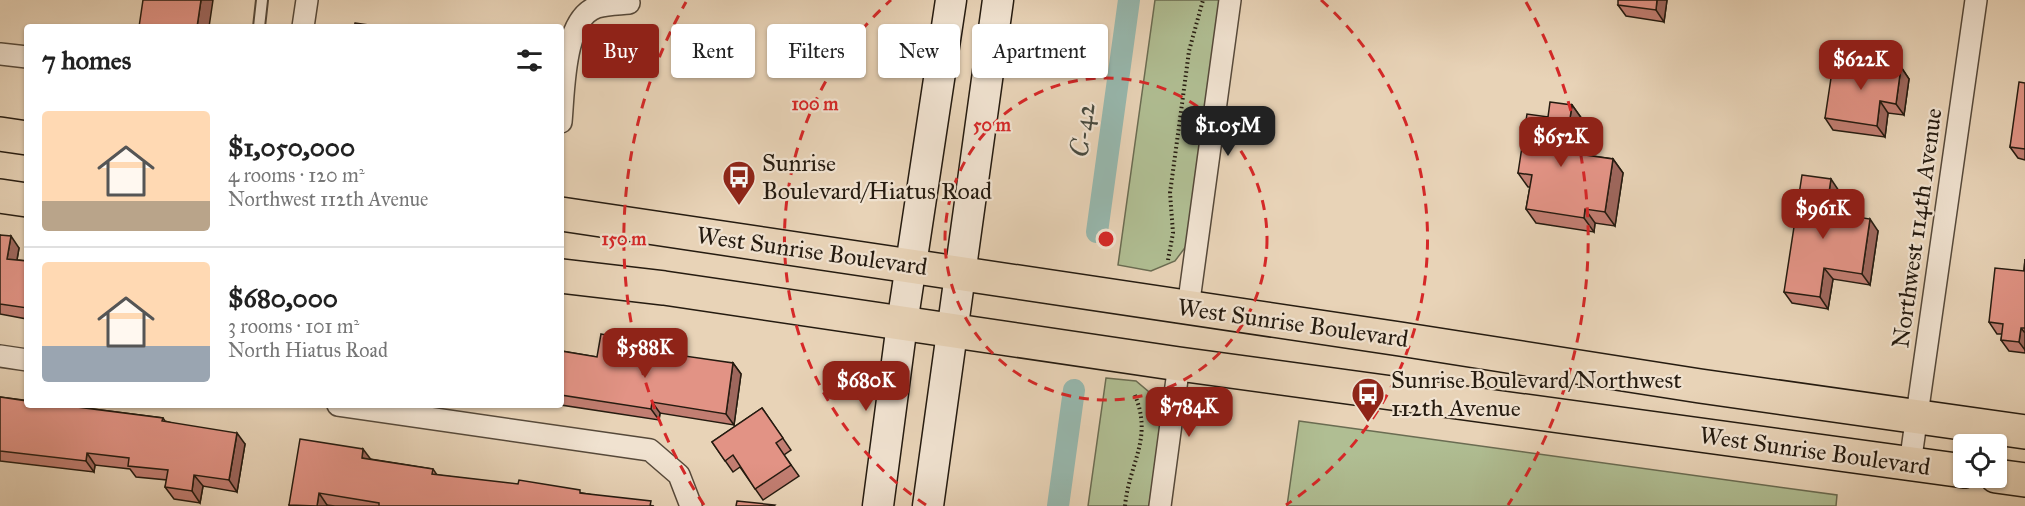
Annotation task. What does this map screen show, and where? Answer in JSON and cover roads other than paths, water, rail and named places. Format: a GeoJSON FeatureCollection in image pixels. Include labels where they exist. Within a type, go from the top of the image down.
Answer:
{"type":"FeatureCollection","features":[{"type":"Feature","properties":{"kind":"highway"},"geometry":{"type":"LineString","coordinates":[[0,134],[24,138]]}},
{"type":"Feature","properties":{"kind":"highway"},"geometry":{"type":"LineString","coordinates":[[0,196],[24,200]]}},
{"type":"Feature","properties":{"kind":"highway","name":"West Sunrise Boulevard"},"geometry":{"type":"LineString","coordinates":[[564,214],[1700,386],[2025,432]]}},
{"type":"Feature","properties":{"kind":"highway","name":"West Sunrise Boulevard"},"geometry":{"type":"LineString","coordinates":[[564,276],[664,288],[1179,364],[1953,470]]}},
{"type":"Feature","properties":{"kind":"highway"},"geometry":{"type":"LineString","coordinates":[[2007,478],[2025,480]]}},
{"type":"Feature","properties":{"kind":"main road"},"geometry":{"type":"LineString","coordinates":[[878,506],[902,324],[951,0]]}},
{"type":"Feature","properties":{"kind":"main road"},"geometry":{"type":"LineString","coordinates":[[928,506],[998,0]]}},
{"type":"Feature","properties":{"kind":"street"},"geometry":{"type":"LineString","coordinates":[[303,24],[307,0]]}},
{"type":"Feature","properties":{"kind":"street"},"geometry":{"type":"LineString","coordinates":[[1188,308],[1230,0]]}},
{"type":"Feature","properties":{"kind":"street","name":"Northwest 114th Avenue"},"geometry":{"type":"LineString","coordinates":[[1910,464],[1976,0]]}},
{"type":"Feature","properties":{"kind":"street"},"geometry":{"type":"LineString","coordinates":[[564,95],[570,42],[579,21],[595,8],[629,3]]}},
{"type":"Feature","properties":{"kind":"street"},"geometry":{"type":"LineString","coordinates":[[0,54],[24,57]]}},
{"type":"Feature","properties":{"kind":"street"},"geometry":{"type":"LineString","coordinates":[[0,356],[24,360]]}},
{"type":"Feature","properties":{"kind":"street"},"geometry":{"type":"LineString","coordinates":[[1160,506],[1179,364]]}},
{"type":"Feature","properties":{"kind":"street"},"geometry":{"type":"LineString","coordinates":[[359,408],[650,450],[680,475],[691,506]]}},
{"type":"Feature","properties":{"kind":"lane"},"geometry":{"type":"LineString","coordinates":[[258,24],[262,0]]}},
{"type":"Feature","properties":{"kind":"waterway","name":"C-42"},"geometry":{"type":"LineString","coordinates":[[1097,232],[1129,0]]}},
{"type":"Feature","properties":{"kind":"waterway","name":"C-42"},"geometry":{"type":"LineString","coordinates":[[1058,506],[1074,390]]}},
{"type":"Feature","properties":{"kind":"place","name":"Sunrise Boulevard/Hiatus Road"},"geometry":{"type":"Point","coordinates":[739,206]}},
{"type":"Feature","properties":{"kind":"place","name":"Sunrise Boulevard/Northwest 112th Avenue"},"geometry":{"type":"Point","coordinates":[1368,423]}}]}
